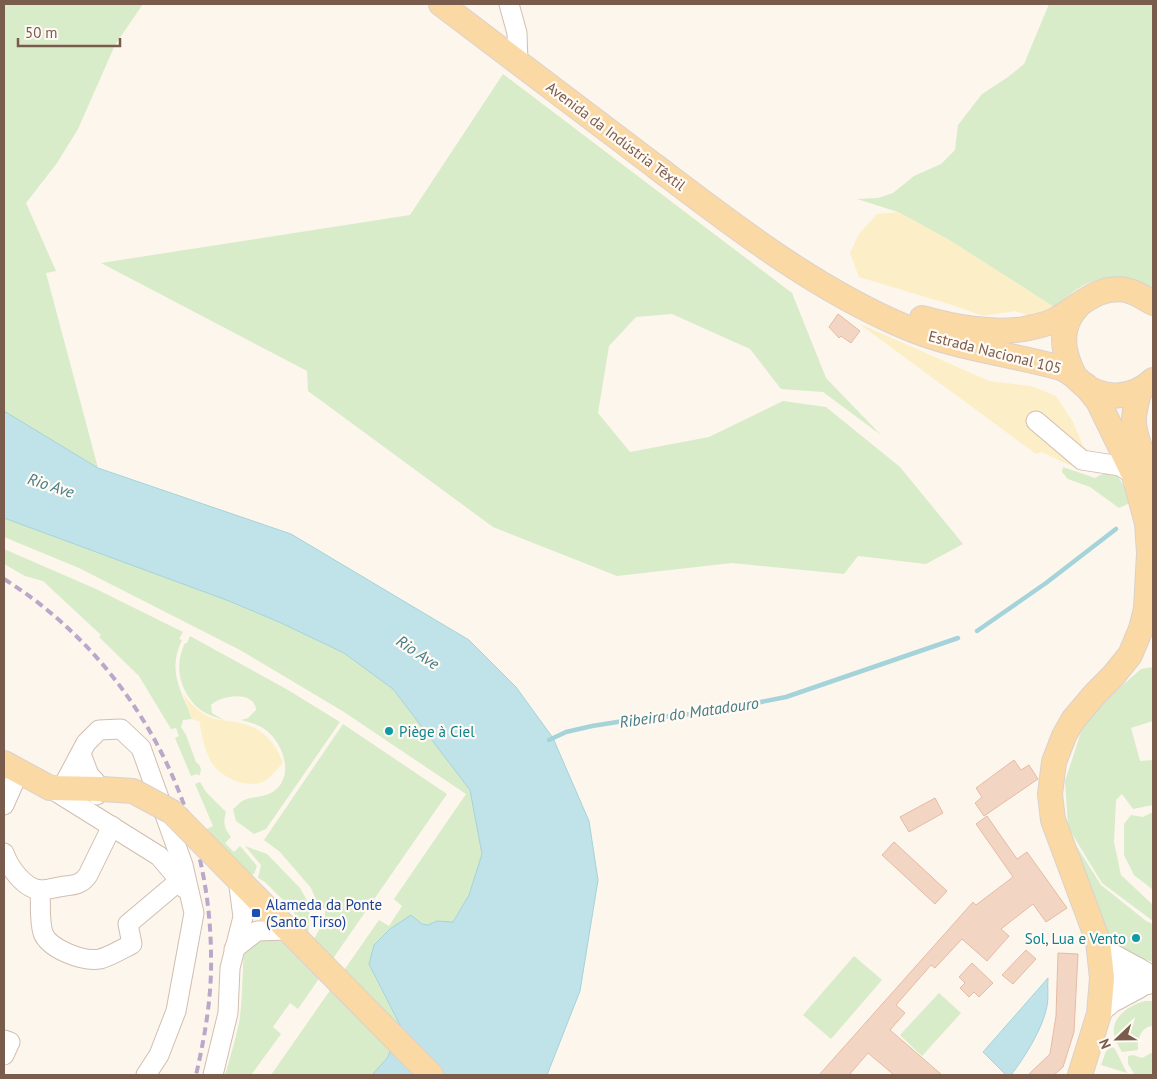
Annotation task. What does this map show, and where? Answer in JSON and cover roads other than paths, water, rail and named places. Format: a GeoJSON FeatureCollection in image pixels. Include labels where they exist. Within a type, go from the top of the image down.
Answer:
{"type":"FeatureCollection","features":[{"type":"Feature","properties":{"kind":"main road","name":"Avenida da Indústria Têxtil"},"geometry":{"type":"LineString","coordinates":[[441,4],[746,236],[794,266]]}},
{"type":"Feature","properties":{"kind":"main road","name":"Estrada Nacional 105"},"geometry":{"type":"LineString","coordinates":[[794,266],[901,312],[944,324],[971,329],[994,331],[1043,324],[1057,319],[1098,292],[1112,289],[1133,292],[1153,303]]}},
{"type":"Feature","properties":{"kind":"main road","name":"Estrada Nacional 105"},"geometry":{"type":"LineString","coordinates":[[794,266],[866,309],[905,327],[963,346],[1067,370],[1099,393],[1115,396],[1131,394],[1147,385]]}},
{"type":"Feature","properties":{"kind":"main road","name":"Estrada Nacional 105"},"geometry":{"type":"LineString","coordinates":[[1080,380],[1066,360],[1063,343],[1066,326],[1073,311],[1085,299]]}},
{"type":"Feature","properties":{"kind":"main road"},"geometry":{"type":"LineString","coordinates":[[1080,380],[1098,401],[1109,422],[1147,476]]}},
{"type":"Feature","properties":{"kind":"main road"},"geometry":{"type":"LineString","coordinates":[[1130,655],[1141,629],[1146,609],[1149,554],[1147,476],[1134,423],[1147,385]]}},
{"type":"Feature","properties":{"kind":"main road"},"geometry":{"type":"LineString","coordinates":[[1147,476],[1142,488],[1153,524]]}},
{"type":"Feature","properties":{"kind":"main road"},"geometry":{"type":"LineString","coordinates":[[1080,1075],[1099,1014],[1102,978],[1098,941],[1053,820],[1050,794],[1054,762],[1064,736],[1073,720],[1142,644],[1153,626]]}},
{"type":"Feature","properties":{"kind":"main road"},"geometry":{"type":"LineString","coordinates":[[11,767],[56,788],[133,792],[172,812],[431,1075]]}},
{"type":"Feature","properties":{"kind":"street"},"geometry":{"type":"LineString","coordinates":[[508,4],[516,32],[518,62]]}},
{"type":"Feature","properties":{"kind":"street"},"geometry":{"type":"LineString","coordinates":[[1036,421],[1082,460],[1120,466],[1147,476]]}},
{"type":"Feature","properties":{"kind":"street"},"geometry":{"type":"LineString","coordinates":[[1096,463],[1105,455],[1111,445],[1109,422]]}},
{"type":"Feature","properties":{"kind":"street"},"geometry":{"type":"LineString","coordinates":[[146,1075],[159,1055],[176,1011],[194,913],[191,900],[179,853],[141,748],[121,729],[100,730],[86,744],[81,754],[56,788],[159,856],[180,881],[191,900]]}},
{"type":"Feature","properties":{"kind":"street"},"geometry":{"type":"LineString","coordinates":[[81,754],[89,775],[102,789],[94,798],[92,807],[96,816]]}},
{"type":"Feature","properties":{"kind":"street"},"geometry":{"type":"LineString","coordinates":[[4,805],[11,767]]}},
{"type":"Feature","properties":{"kind":"street"},"geometry":{"type":"LineString","coordinates":[[6,863],[24,882],[40,890],[76,885],[83,882],[88,875],[112,826]]}},
{"type":"Feature","properties":{"kind":"street"},"geometry":{"type":"LineString","coordinates":[[159,856],[179,853]]}},
{"type":"Feature","properties":{"kind":"street"},"geometry":{"type":"LineString","coordinates":[[213,1075],[228,1013],[230,968],[243,917],[238,880]]}},
{"type":"Feature","properties":{"kind":"street"},"geometry":{"type":"LineString","coordinates":[[40,890],[42,930],[46,939],[54,947],[75,956],[99,959],[132,944],[128,924],[180,881]]}},
{"type":"Feature","properties":{"kind":"street"},"geometry":{"type":"LineString","coordinates":[[234,949],[257,931],[293,936]]}},
{"type":"Feature","properties":{"kind":"street"},"geometry":{"type":"LineString","coordinates":[[1098,941],[1146,979]]}},
{"type":"Feature","properties":{"kind":"street"},"geometry":{"type":"LineString","coordinates":[[1102,978],[1115,985],[1146,979]]}},
{"type":"Feature","properties":{"kind":"street"},"geometry":{"type":"LineString","coordinates":[[1099,1014],[1146,979]]}},
{"type":"Feature","properties":{"kind":"street"},"geometry":{"type":"LineString","coordinates":[[4,1040],[10,1042],[4,1055]]}},
{"type":"Feature","properties":{"kind":"water","name":"Rio Ave"},"geometry":{"type":"Polygon","coordinates":[[[4,411],[98,468],[291,534],[469,640],[516,687],[553,738],[589,821],[598,880],[580,991],[547,1075],[372,1075],[388,1057],[400,1025],[369,964],[374,945],[390,929],[411,915],[422,924],[428,925],[437,921],[453,922],[469,895],[482,854],[470,790],[393,689],[344,653],[229,601],[4,518],[4,411]]]}},
{"type":"Feature","properties":{"kind":"water"},"geometry":{"type":"Polygon","coordinates":[[[1048,978],[1048,1003],[1042,1024],[1016,1068],[1011,1075],[1006,1075],[983,1052],[1048,978]]]}},
{"type":"Feature","properties":{"kind":"waterway","name":"Ribeira do Matadouro"},"geometry":{"type":"LineString","coordinates":[[977,631],[1046,583],[1116,529]]}},
{"type":"Feature","properties":{"kind":"waterway","name":"Ribeira do Matadouro"},"geometry":{"type":"LineString","coordinates":[[549,740],[566,732],[592,726],[630,720],[711,712],[786,697],[958,638]]}},
{"type":"Feature","properties":{"kind":"railway"},"geometry":{"type":"LineString","coordinates":[[4,579],[50,612],[90,650],[125,694],[155,741],[179,791],[196,844],[207,899],[211,955],[207,1016],[196,1075]]}},
{"type":"Feature","properties":{"kind":"place","name":"Piège à Ciel"},"geometry":{"type":"Point","coordinates":[389,731]}},
{"type":"Feature","properties":{"kind":"place","name":"Alameda da Ponte (Santo Tirso)"},"geometry":{"type":"Point","coordinates":[256,913]}},
{"type":"Feature","properties":{"kind":"place","name":"Sol, Lua e Vento"},"geometry":{"type":"Point","coordinates":[1136,938]}}]}
